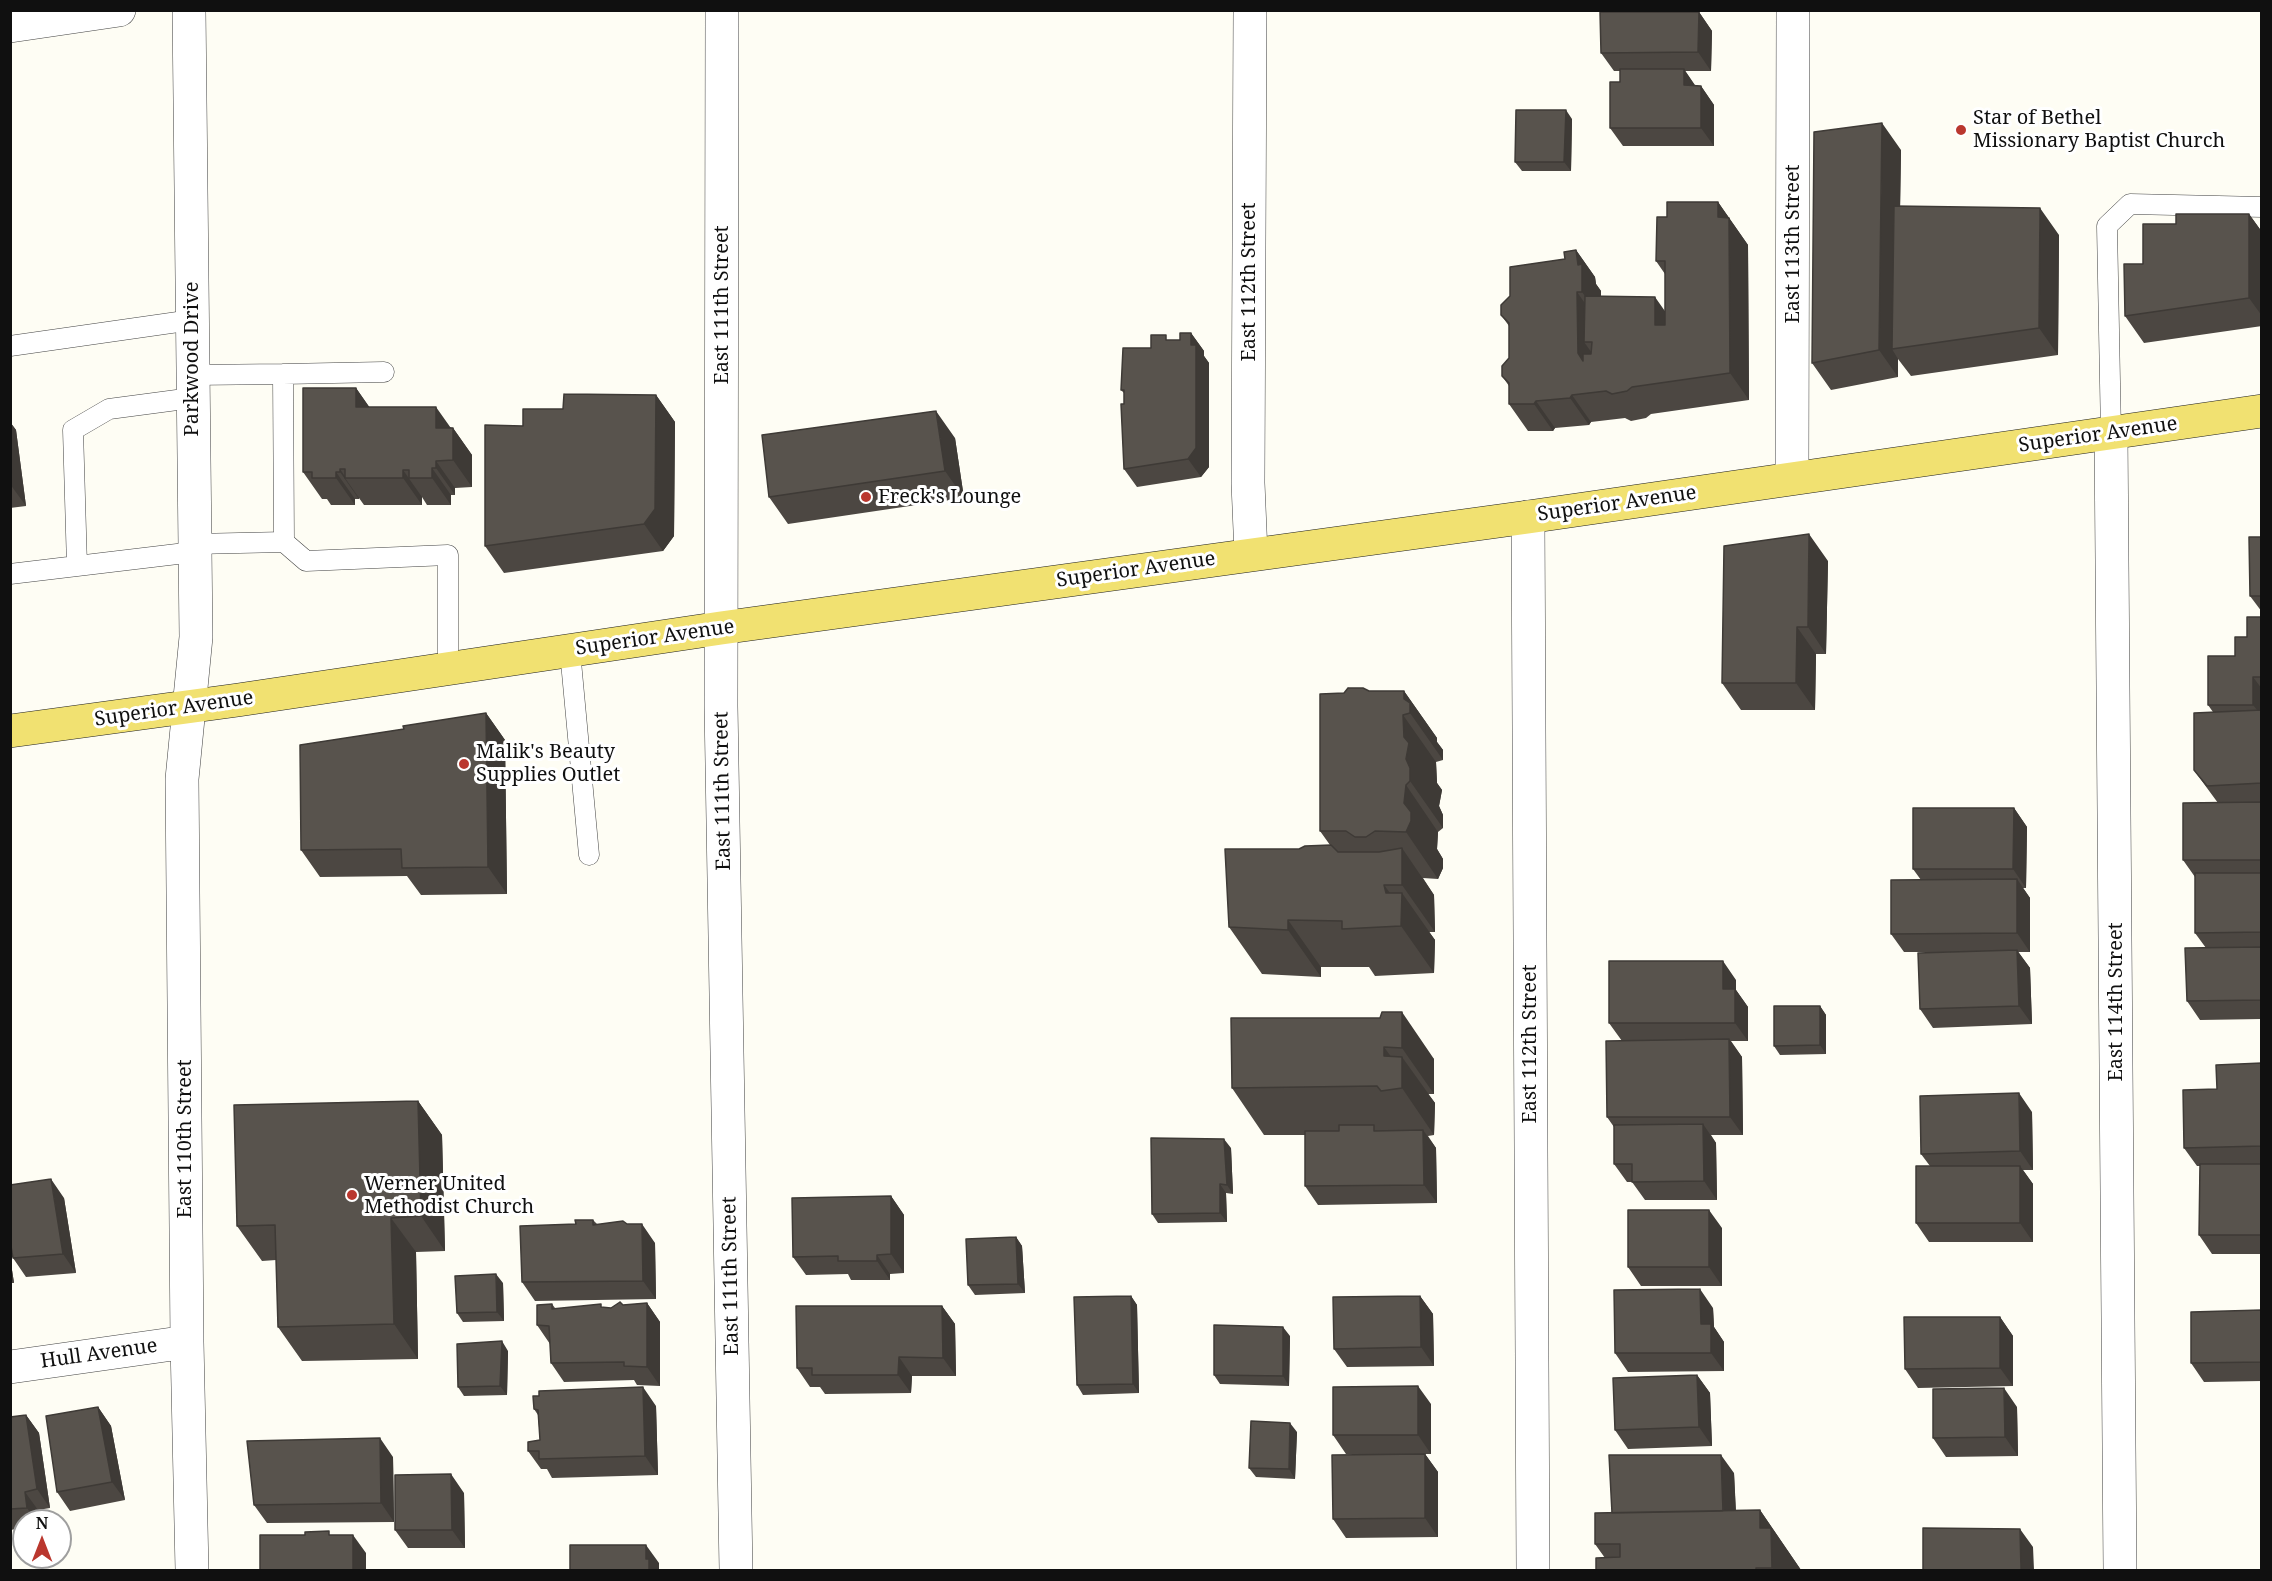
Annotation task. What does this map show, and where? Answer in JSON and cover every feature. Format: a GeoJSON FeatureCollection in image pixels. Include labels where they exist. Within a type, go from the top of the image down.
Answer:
{"type":"FeatureCollection","features":[{"type":"Feature","properties":{"kind":"main road","name":"Superior Avenue"},"geometry":{"type":"LineString","coordinates":[[10,732],[721,628],[1528,517],[2262,411]]}},
{"type":"Feature","properties":{"kind":"street"},"geometry":{"type":"LineString","coordinates":[[10,26],[119,10]]}},
{"type":"Feature","properties":{"kind":"street","name":"Parkwood Drive"},"geometry":{"type":"LineString","coordinates":[[188,707],[196,637],[189,10]]}},
{"type":"Feature","properties":{"kind":"street","name":"East 111th Street"},"geometry":{"type":"LineString","coordinates":[[723,10],[721,628],[736,1570]]}},
{"type":"Feature","properties":{"kind":"street","name":"East 112th Street"},"geometry":{"type":"LineString","coordinates":[[1250,10],[1248,483],[1251,554]]}},
{"type":"Feature","properties":{"kind":"street","name":"East 113th Street"},"geometry":{"type":"LineString","coordinates":[[1792,478],[1793,10]]}},
{"type":"Feature","properties":{"kind":"street","name":"East 114th Street"},"geometry":{"type":"LineString","coordinates":[[2111,434],[2121,1570]]}},
{"type":"Feature","properties":{"kind":"street","name":"East 112th Street"},"geometry":{"type":"LineString","coordinates":[[1528,517],[1533,1570]]}},
{"type":"Feature","properties":{"kind":"street","name":"East 110th Street"},"geometry":{"type":"LineString","coordinates":[[188,707],[182,779],[187,1342],[192,1570]]}},
{"type":"Feature","properties":{"kind":"street","name":"Hull Avenue"},"geometry":{"type":"LineString","coordinates":[[10,1366],[187,1342]]}},
{"type":"Feature","properties":{"kind":"lane"},"geometry":{"type":"LineString","coordinates":[[2111,434],[2107,226],[2130,204],[2262,207]]}},
{"type":"Feature","properties":{"kind":"lane"},"geometry":{"type":"LineString","coordinates":[[10,346],[192,320]]}},
{"type":"Feature","properties":{"kind":"lane"},"geometry":{"type":"LineString","coordinates":[[77,566],[74,430],[109,409],[192,387],[283,374],[384,372]]}},
{"type":"Feature","properties":{"kind":"lane"},"geometry":{"type":"LineString","coordinates":[[283,374],[284,542]]}},
{"type":"Feature","properties":{"kind":"lane"},"geometry":{"type":"LineString","coordinates":[[10,574],[195,548],[284,542],[306,561],[448,555],[448,669]]}},
{"type":"Feature","properties":{"kind":"lane"},"geometry":{"type":"LineString","coordinates":[[570,651],[589,855]]}},
{"type":"Feature","properties":{"kind":"building"},"geometry":{"type":"Polygon","coordinates":[[[1600,12],[1699,12],[1698,52],[1601,53],[1600,12]]]}},
{"type":"Feature","properties":{"kind":"building"},"geometry":{"type":"Polygon","coordinates":[[[1620,69],[1684,69],[1684,85],[1701,86],[1701,128],[1610,128],[1610,82],[1620,82],[1620,69]]]}},
{"type":"Feature","properties":{"kind":"building"},"geometry":{"type":"Polygon","coordinates":[[[1516,110],[1566,110],[1564,162],[1515,162],[1516,110]]]}},
{"type":"Feature","properties":{"kind":"building"},"geometry":{"type":"Polygon","coordinates":[[[1882,123],[1879,350],[1812,363],[1814,132],[1882,123]]]}},
{"type":"Feature","properties":{"kind":"building"},"geometry":{"type":"Polygon","coordinates":[[[1667,202],[1718,202],[1718,217],[1729,218],[1730,373],[1632,387],[1627,391],[1612,394],[1606,391],[1572,395],[1570,398],[1536,401],[1534,404],[1509,404],[1509,383],[1502,376],[1502,366],[1509,358],[1509,323],[1501,315],[1501,305],[1510,296],[1510,267],[1565,259],[1564,252],[1576,250],[1578,265],[1582,264],[1582,292],[1577,292],[1578,353],[1583,361],[1583,354],[1591,354],[1592,342],[1584,342],[1585,296],[1655,297],[1655,325],[1665,325],[1665,261],[1656,261],[1657,217],[1667,217],[1667,202]]]}},
{"type":"Feature","properties":{"kind":"building"},"geometry":{"type":"Polygon","coordinates":[[[1894,206],[2040,208],[2039,328],[1892,349],[1894,206]]]}},
{"type":"Feature","properties":{"kind":"building"},"geometry":{"type":"Polygon","coordinates":[[[2176,214],[2249,214],[2249,298],[2125,316],[2124,264],[2143,264],[2143,224],[2176,224],[2176,214]]]}},
{"type":"Feature","properties":{"kind":"building"},"geometry":{"type":"Polygon","coordinates":[[[1180,333],[1191,333],[1191,345],[1196,345],[1196,448],[1188,459],[1124,469],[1121,404],[1124,404],[1124,390],[1121,390],[1123,348],[1151,348],[1151,335],[1166,335],[1166,340],[1180,340],[1180,333]]]}},
{"type":"Feature","properties":{"kind":"building"},"geometry":{"type":"Polygon","coordinates":[[[303,388],[356,388],[356,407],[436,407],[436,428],[453,428],[453,460],[436,461],[436,468],[432,468],[432,478],[409,478],[409,470],[403,470],[403,478],[345,478],[345,469],[340,469],[340,472],[336,472],[336,478],[312,478],[312,472],[303,472],[303,388]]]}},
{"type":"Feature","properties":{"kind":"building"},"geometry":{"type":"Polygon","coordinates":[[[564,394],[656,395],[655,509],[644,524],[485,546],[485,425],[523,426],[523,409],[563,409],[564,394]]]}},
{"type":"Feature","properties":{"kind":"building"},"geometry":{"type":"Polygon","coordinates":[[[936,411],[945,471],[769,497],[762,435],[936,411]]]}},
{"type":"Feature","properties":{"kind":"building"},"geometry":{"type":"Polygon","coordinates":[[[1809,534],[1808,627],[1797,627],[1796,683],[1722,683],[1724,546],[1809,534]]]}},
{"type":"Feature","properties":{"kind":"building"},"geometry":{"type":"Polygon","coordinates":[[[2249,537],[2262,537],[2262,596],[2250,596],[2249,537]]]}},
{"type":"Feature","properties":{"kind":"building"},"geometry":{"type":"Polygon","coordinates":[[[2247,617],[2262,617],[2262,677],[2253,677],[2253,705],[2208,705],[2208,656],[2235,656],[2235,637],[2247,637],[2247,617]]]}},
{"type":"Feature","properties":{"kind":"building"},"geometry":{"type":"Polygon","coordinates":[[[1348,688],[1363,688],[1369,691],[1404,691],[1404,699],[1410,703],[1410,713],[1403,715],[1404,737],[1409,743],[1406,759],[1410,768],[1410,781],[1406,785],[1404,803],[1411,812],[1411,821],[1406,832],[1375,831],[1366,837],[1355,837],[1346,831],[1320,831],[1320,694],[1344,693],[1348,688]]]}},
{"type":"Feature","properties":{"kind":"building"},"geometry":{"type":"Polygon","coordinates":[[[2262,710],[2262,783],[2207,786],[2194,770],[2194,713],[2262,710]]]}},
{"type":"Feature","properties":{"kind":"building"},"geometry":{"type":"Polygon","coordinates":[[[486,713],[488,867],[402,868],[401,849],[301,850],[300,745],[404,729],[403,726],[486,713]]]}},
{"type":"Feature","properties":{"kind":"building"},"geometry":{"type":"Polygon","coordinates":[[[2262,802],[2262,860],[2183,860],[2183,803],[2262,802]]]}},
{"type":"Feature","properties":{"kind":"building"},"geometry":{"type":"Polygon","coordinates":[[[1913,808],[2014,808],[2013,869],[1913,869],[1913,808]]]}},
{"type":"Feature","properties":{"kind":"building"},"geometry":{"type":"Polygon","coordinates":[[[1331,845],[1338,852],[1379,852],[1402,848],[1402,885],[1384,885],[1386,893],[1402,893],[1401,926],[1342,929],[1342,921],[1288,920],[1288,930],[1229,927],[1225,849],[1299,849],[1305,846],[1331,845]]]}},
{"type":"Feature","properties":{"kind":"building"},"geometry":{"type":"Polygon","coordinates":[[[2195,873],[2262,873],[2262,932],[2195,933],[2195,873]]]}},
{"type":"Feature","properties":{"kind":"building"},"geometry":{"type":"Polygon","coordinates":[[[2017,879],[2017,933],[1891,934],[1891,880],[2017,879]]]}},
{"type":"Feature","properties":{"kind":"building"},"geometry":{"type":"Polygon","coordinates":[[[2262,947],[2262,1000],[2187,1001],[2185,948],[2262,947]]]}},
{"type":"Feature","properties":{"kind":"building"},"geometry":{"type":"Polygon","coordinates":[[[2017,950],[2019,1006],[1920,1009],[1918,953],[2017,950]]]}},
{"type":"Feature","properties":{"kind":"building"},"geometry":{"type":"Polygon","coordinates":[[[1609,961],[1723,961],[1723,989],[1735,989],[1735,1023],[1609,1023],[1609,961]]]}},
{"type":"Feature","properties":{"kind":"building"},"geometry":{"type":"Polygon","coordinates":[[[1774,1006],[1820,1006],[1820,1045],[1774,1046],[1774,1006]]]}},
{"type":"Feature","properties":{"kind":"building"},"geometry":{"type":"Polygon","coordinates":[[[1382,1012],[1402,1012],[1402,1048],[1384,1047],[1384,1056],[1402,1057],[1402,1088],[1381,1091],[1377,1086],[1232,1088],[1231,1018],[1380,1018],[1382,1012]]]}},
{"type":"Feature","properties":{"kind":"building"},"geometry":{"type":"Polygon","coordinates":[[[1729,1039],[1730,1117],[1607,1117],[1606,1041],[1729,1039]]]}},
{"type":"Feature","properties":{"kind":"building"},"geometry":{"type":"Polygon","coordinates":[[[2262,1063],[2262,1146],[2184,1148],[2183,1090],[2217,1089],[2216,1065],[2262,1063]]]}},
{"type":"Feature","properties":{"kind":"building"},"geometry":{"type":"Polygon","coordinates":[[[2019,1093],[2020,1151],[1921,1154],[1920,1096],[2019,1093]]]}},
{"type":"Feature","properties":{"kind":"building","name":"Werner United Methodist Church"},"geometry":{"type":"Polygon","coordinates":[[[418,1101],[421,1216],[391,1218],[394,1324],[278,1327],[275,1225],[237,1226],[234,1105],[418,1101]]]}},
{"type":"Feature","properties":{"kind":"building"},"geometry":{"type":"Polygon","coordinates":[[[1703,1124],[1704,1181],[1632,1182],[1632,1164],[1614,1164],[1614,1125],[1703,1124]]]}},
{"type":"Feature","properties":{"kind":"building"},"geometry":{"type":"Polygon","coordinates":[[[1339,1125],[1374,1125],[1374,1131],[1423,1130],[1424,1185],[1305,1186],[1305,1131],[1339,1131],[1339,1125]]]}},
{"type":"Feature","properties":{"kind":"building"},"geometry":{"type":"Polygon","coordinates":[[[1151,1138],[1224,1139],[1227,1185],[1220,1184],[1220,1213],[1152,1214],[1151,1138]]]}},
{"type":"Feature","properties":{"kind":"building"},"geometry":{"type":"Polygon","coordinates":[[[2200,1164],[2262,1164],[2262,1235],[2199,1235],[2200,1164]]]}},
{"type":"Feature","properties":{"kind":"building"},"geometry":{"type":"Polygon","coordinates":[[[1916,1166],[2020,1166],[2020,1223],[1916,1223],[1916,1166]]]}},
{"type":"Feature","properties":{"kind":"building"},"geometry":{"type":"Polygon","coordinates":[[[51,1179],[63,1254],[13,1258],[10,1240],[10,1185],[51,1179]]]}},
{"type":"Feature","properties":{"kind":"building"},"geometry":{"type":"Polygon","coordinates":[[[891,1196],[891,1254],[877,1255],[877,1261],[838,1261],[838,1256],[793,1257],[792,1198],[891,1196]]]}},
{"type":"Feature","properties":{"kind":"building"},"geometry":{"type":"Polygon","coordinates":[[[1628,1210],[1709,1210],[1709,1267],[1628,1267],[1628,1210]]]}},
{"type":"Feature","properties":{"kind":"building"},"geometry":{"type":"Polygon","coordinates":[[[575,1220],[593,1220],[593,1225],[623,1221],[627,1224],[642,1224],[643,1281],[522,1282],[520,1226],[576,1224],[575,1220]]]}},
{"type":"Feature","properties":{"kind":"building"},"geometry":{"type":"Polygon","coordinates":[[[1016,1237],[1018,1284],[968,1285],[966,1239],[1016,1237]]]}},
{"type":"Feature","properties":{"kind":"building"},"geometry":{"type":"Polygon","coordinates":[[[496,1274],[497,1312],[457,1313],[455,1276],[496,1274]]]}},
{"type":"Feature","properties":{"kind":"building"},"geometry":{"type":"Polygon","coordinates":[[[1700,1289],[1701,1324],[1711,1324],[1711,1353],[1615,1353],[1614,1290],[1700,1289]]]}},
{"type":"Feature","properties":{"kind":"building"},"geometry":{"type":"Polygon","coordinates":[[[1131,1296],[1133,1384],[1077,1385],[1074,1297],[1131,1296]]]}},
{"type":"Feature","properties":{"kind":"building"},"geometry":{"type":"Polygon","coordinates":[[[1420,1296],[1421,1347],[1334,1349],[1333,1297],[1420,1296]]]}},
{"type":"Feature","properties":{"kind":"building"},"geometry":{"type":"Polygon","coordinates":[[[620,1302],[623,1305],[647,1303],[647,1367],[624,1366],[624,1362],[551,1363],[549,1326],[537,1325],[537,1305],[552,1304],[552,1309],[601,1304],[601,1307],[611,1308],[620,1302]]]}},
{"type":"Feature","properties":{"kind":"building"},"geometry":{"type":"Polygon","coordinates":[[[796,1306],[942,1306],[943,1358],[899,1357],[898,1375],[812,1375],[812,1368],[797,1368],[796,1306]]]}},
{"type":"Feature","properties":{"kind":"building"},"geometry":{"type":"Polygon","coordinates":[[[2262,1310],[2262,1362],[2191,1363],[2191,1312],[2262,1310]]]}},
{"type":"Feature","properties":{"kind":"building"},"geometry":{"type":"Polygon","coordinates":[[[1904,1317],[2000,1317],[2000,1368],[1905,1369],[1904,1317]]]}},
{"type":"Feature","properties":{"kind":"building"},"geometry":{"type":"Polygon","coordinates":[[[1214,1325],[1283,1327],[1283,1376],[1214,1375],[1214,1325]]]}},
{"type":"Feature","properties":{"kind":"building"},"geometry":{"type":"Polygon","coordinates":[[[502,1341],[500,1386],[458,1387],[457,1344],[502,1341]]]}},
{"type":"Feature","properties":{"kind":"building"},"geometry":{"type":"Polygon","coordinates":[[[1697,1375],[1699,1427],[1615,1430],[1613,1378],[1697,1375]]]}},
{"type":"Feature","properties":{"kind":"building"},"geometry":{"type":"Polygon","coordinates":[[[1418,1386],[1418,1435],[1333,1435],[1333,1387],[1418,1386]]]}},
{"type":"Feature","properties":{"kind":"building"},"geometry":{"type":"Polygon","coordinates":[[[643,1387],[645,1456],[539,1459],[539,1451],[528,1451],[528,1442],[540,1440],[538,1410],[534,1409],[533,1396],[539,1396],[539,1391],[643,1387]]]}},
{"type":"Feature","properties":{"kind":"building"},"geometry":{"type":"Polygon","coordinates":[[[2004,1388],[2005,1437],[1933,1438],[1933,1389],[2004,1388]]]}},
{"type":"Feature","properties":{"kind":"building"},"geometry":{"type":"Polygon","coordinates":[[[98,1407],[112,1482],[57,1492],[46,1416],[98,1407]]]}},
{"type":"Feature","properties":{"kind":"building"},"geometry":{"type":"Polygon","coordinates":[[[26,1415],[37,1489],[25,1492],[27,1508],[10,1509],[10,1417],[26,1415]]]}},
{"type":"Feature","properties":{"kind":"building"},"geometry":{"type":"Polygon","coordinates":[[[1251,1421],[1290,1423],[1289,1469],[1249,1468],[1251,1421]]]}},
{"type":"Feature","properties":{"kind":"building"},"geometry":{"type":"Polygon","coordinates":[[[380,1438],[381,1503],[254,1505],[247,1441],[380,1438]]]}},
{"type":"Feature","properties":{"kind":"building"},"geometry":{"type":"Polygon","coordinates":[[[1425,1454],[1425,1518],[1333,1519],[1332,1455],[1425,1454]]]}},
{"type":"Feature","properties":{"kind":"building"},"geometry":{"type":"Polygon","coordinates":[[[1609,1455],[1721,1455],[1723,1511],[1612,1513],[1609,1455]]]}},
{"type":"Feature","properties":{"kind":"building"},"geometry":{"type":"Polygon","coordinates":[[[451,1474],[452,1530],[395,1530],[395,1475],[451,1474]]]}},
{"type":"Feature","properties":{"kind":"building"},"geometry":{"type":"Polygon","coordinates":[[[1760,1510],[1760,1528],[1771,1528],[1772,1568],[1756,1568],[1756,1570],[1596,1570],[1596,1558],[1620,1557],[1620,1544],[1595,1544],[1595,1513],[1760,1510]]]}},
{"type":"Feature","properties":{"kind":"building"},"geometry":{"type":"Polygon","coordinates":[[[1923,1528],[2020,1529],[2021,1570],[1923,1570],[1923,1528]]]}},
{"type":"Feature","properties":{"kind":"building"},"geometry":{"type":"Polygon","coordinates":[[[329,1531],[329,1535],[353,1535],[353,1570],[260,1570],[260,1535],[305,1535],[305,1532],[329,1531]]]}},
{"type":"Feature","properties":{"kind":"building"},"geometry":{"type":"Polygon","coordinates":[[[570,1545],[646,1545],[649,1570],[570,1570],[570,1545]]]}},
{"type":"Feature","properties":{"kind":"place","name":"Star of Bethel Missionary Baptist Church"},"geometry":{"type":"Point","coordinates":[1961,130]}},
{"type":"Feature","properties":{"kind":"place","name":"Freck's Lounge"},"geometry":{"type":"Point","coordinates":[866,497]}},
{"type":"Feature","properties":{"kind":"place","name":"Malik's Beauty Supplies Outlet"},"geometry":{"type":"Point","coordinates":[464,764]}},
{"type":"Feature","properties":{"kind":"place","name":"Werner United Methodist Church"},"geometry":{"type":"Point","coordinates":[352,1195]}}]}
